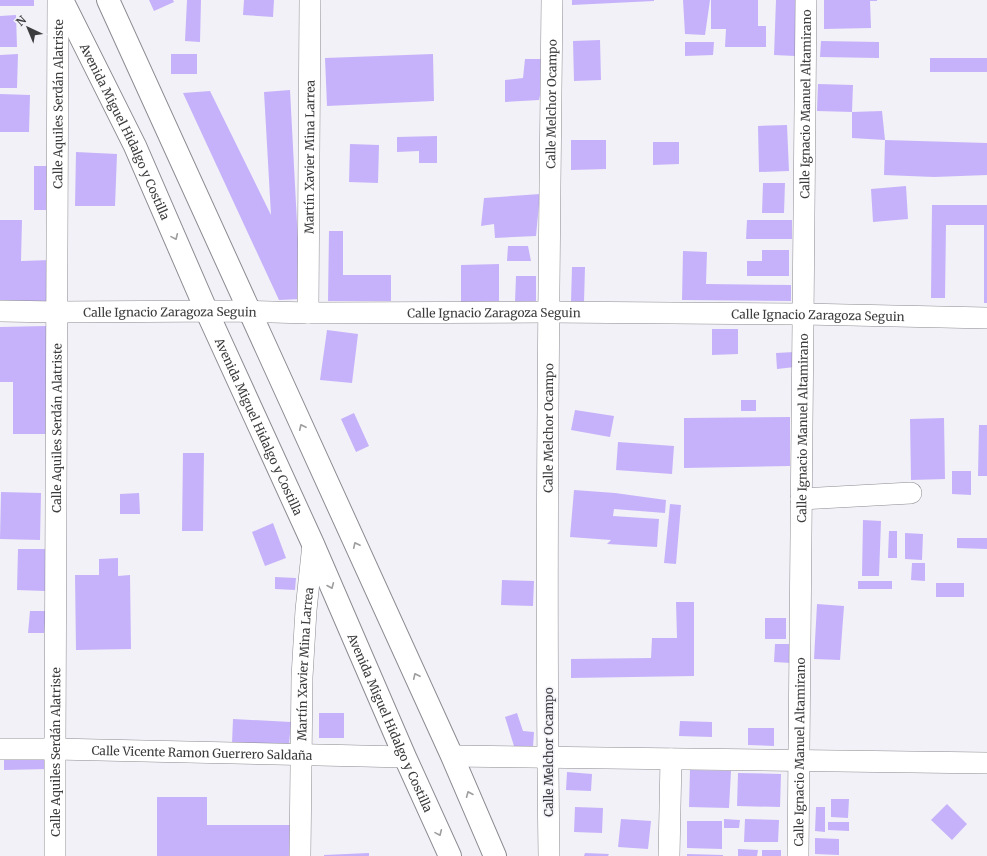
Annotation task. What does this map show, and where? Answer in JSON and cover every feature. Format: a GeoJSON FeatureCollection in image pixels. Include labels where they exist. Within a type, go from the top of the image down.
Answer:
{"type":"FeatureCollection","features":[{"type":"Feature","properties":{"kind":"main road","name":"Avenida Miguel Hidalgo y Costilla"},"geometry":{"type":"LineString","coordinates":[[62,0],[135,146],[207,312],[313,544],[405,757],[450,856]]}},
{"type":"Feature","properties":{"kind":"main road"},"geometry":{"type":"LineString","coordinates":[[108,0],[452,756],[495,856]]}},
{"type":"Feature","properties":{"kind":"street","name":"Calle Aquiles Serdán Alatriste"},"geometry":{"type":"LineString","coordinates":[[55,856],[58,0]]}},
{"type":"Feature","properties":{"kind":"street","name":"Martín Xavier Mina Larrea"},"geometry":{"type":"LineString","coordinates":[[308,313],[310,0]]}},
{"type":"Feature","properties":{"kind":"street","name":"Calle Melchor Ocampo"},"geometry":{"type":"LineString","coordinates":[[549,856],[548,312],[552,0]]}},
{"type":"Feature","properties":{"kind":"street","name":"Calle Ignacio Manuel Altamirano"},"geometry":{"type":"LineString","coordinates":[[798,856],[806,0]]}},
{"type":"Feature","properties":{"kind":"street","name":"Calle Ignacio Zaragoza Seguin"},"geometry":{"type":"LineString","coordinates":[[0,311],[308,313],[548,312],[803,314],[987,318]]}},
{"type":"Feature","properties":{"kind":"street"},"geometry":{"type":"LineString","coordinates":[[801,499],[911,493]]}},
{"type":"Feature","properties":{"kind":"street","name":"Martín Xavier Mina Larrea"},"geometry":{"type":"LineString","coordinates":[[300,856],[302,677],[306,610],[313,544]]}},
{"type":"Feature","properties":{"kind":"street","name":"Calle Vicente Ramon Guerrero Saldaña"},"geometry":{"type":"LineString","coordinates":[[0,749],[405,757]]}},
{"type":"Feature","properties":{"kind":"street"},"geometry":{"type":"LineString","coordinates":[[452,756],[987,763]]}},
{"type":"Feature","properties":{"kind":"street"},"geometry":{"type":"LineString","coordinates":[[669,856],[671,759]]}},
{"type":"Feature","properties":{"kind":"building"},"geometry":{"type":"Polygon","coordinates":[[[0,0],[34,0],[34,6],[0,6],[0,0]]]}},
{"type":"Feature","properties":{"kind":"building"},"geometry":{"type":"Polygon","coordinates":[[[149,0],[173,0],[174,2],[154,11],[149,0]]]}},
{"type":"Feature","properties":{"kind":"building"},"geometry":{"type":"Polygon","coordinates":[[[187,0],[201,0],[200,42],[185,41],[187,0]]]}},
{"type":"Feature","properties":{"kind":"building"},"geometry":{"type":"Polygon","coordinates":[[[244,0],[274,0],[273,17],[243,15],[244,0]]]}},
{"type":"Feature","properties":{"kind":"building"},"geometry":{"type":"Polygon","coordinates":[[[572,0],[654,0],[654,1],[572,5],[572,0]]]}},
{"type":"Feature","properties":{"kind":"building"},"geometry":{"type":"Polygon","coordinates":[[[683,0],[710,0],[705,35],[685,34],[683,0]]]}},
{"type":"Feature","properties":{"kind":"building"},"geometry":{"type":"Polygon","coordinates":[[[711,0],[758,0],[758,26],[766,26],[766,47],[725,47],[726,29],[711,29],[711,0]]]}},
{"type":"Feature","properties":{"kind":"building"},"geometry":{"type":"Polygon","coordinates":[[[776,0],[797,0],[795,56],[774,55],[776,0]]]}},
{"type":"Feature","properties":{"kind":"building"},"geometry":{"type":"Polygon","coordinates":[[[824,0],[877,0],[870,1],[871,28],[824,29],[824,0]]]}},
{"type":"Feature","properties":{"kind":"building"},"geometry":{"type":"Polygon","coordinates":[[[16,15],[17,47],[0,47],[0,16],[16,15]]]}},
{"type":"Feature","properties":{"kind":"building"},"geometry":{"type":"Polygon","coordinates":[[[600,40],[601,80],[574,81],[573,41],[600,40]]]}},
{"type":"Feature","properties":{"kind":"building"},"geometry":{"type":"Polygon","coordinates":[[[821,41],[879,42],[879,58],[820,57],[821,41]]]}},
{"type":"Feature","properties":{"kind":"building"},"geometry":{"type":"Polygon","coordinates":[[[685,42],[714,42],[713,55],[685,56],[685,42]]]}},
{"type":"Feature","properties":{"kind":"building"},"geometry":{"type":"Polygon","coordinates":[[[18,54],[17,88],[0,88],[0,55],[18,54]]]}},
{"type":"Feature","properties":{"kind":"building"},"geometry":{"type":"Polygon","coordinates":[[[171,54],[197,54],[197,74],[171,74],[171,54]]]}},
{"type":"Feature","properties":{"kind":"building"},"geometry":{"type":"Polygon","coordinates":[[[433,54],[434,101],[327,106],[325,58],[433,54]]]}},
{"type":"Feature","properties":{"kind":"building"},"geometry":{"type":"Polygon","coordinates":[[[930,58],[987,58],[987,72],[930,72],[930,58]]]}},
{"type":"Feature","properties":{"kind":"building"},"geometry":{"type":"Polygon","coordinates":[[[525,59],[543,59],[544,76],[539,100],[505,102],[505,80],[523,78],[525,59]]]}},
{"type":"Feature","properties":{"kind":"building"},"geometry":{"type":"Polygon","coordinates":[[[818,84],[853,85],[852,112],[817,111],[818,84]]]}},
{"type":"Feature","properties":{"kind":"building"},"geometry":{"type":"Polygon","coordinates":[[[290,90],[301,299],[279,300],[183,93],[210,91],[271,215],[264,92],[290,90]]]}},
{"type":"Feature","properties":{"kind":"building"},"geometry":{"type":"Polygon","coordinates":[[[0,94],[30,95],[29,132],[0,132],[0,94]]]}},
{"type":"Feature","properties":{"kind":"building"},"geometry":{"type":"Polygon","coordinates":[[[882,111],[885,140],[852,138],[852,112],[882,111]]]}},
{"type":"Feature","properties":{"kind":"building"},"geometry":{"type":"Polygon","coordinates":[[[787,125],[789,171],[759,172],[758,126],[787,125]]]}},
{"type":"Feature","properties":{"kind":"building"},"geometry":{"type":"Polygon","coordinates":[[[437,136],[437,163],[419,163],[419,151],[397,152],[397,137],[437,136]]]}},
{"type":"Feature","properties":{"kind":"building"},"geometry":{"type":"Polygon","coordinates":[[[571,140],[606,140],[606,169],[571,170],[571,140]]]}},
{"type":"Feature","properties":{"kind":"building"},"geometry":{"type":"Polygon","coordinates":[[[885,140],[987,143],[987,175],[934,177],[884,175],[885,140]]]}},
{"type":"Feature","properties":{"kind":"building"},"geometry":{"type":"Polygon","coordinates":[[[653,142],[679,142],[679,164],[653,165],[653,142]]]}},
{"type":"Feature","properties":{"kind":"building"},"geometry":{"type":"Polygon","coordinates":[[[350,144],[379,145],[378,183],[349,182],[350,144]]]}},
{"type":"Feature","properties":{"kind":"building"},"geometry":{"type":"Polygon","coordinates":[[[76,152],[117,154],[115,206],[75,206],[76,152]]]}},
{"type":"Feature","properties":{"kind":"building"},"geometry":{"type":"Polygon","coordinates":[[[34,166],[48,166],[48,210],[34,210],[34,166]]]}},
{"type":"Feature","properties":{"kind":"building"},"geometry":{"type":"Polygon","coordinates":[[[763,183],[785,183],[784,213],[762,213],[763,183]]]}},
{"type":"Feature","properties":{"kind":"building"},"geometry":{"type":"Polygon","coordinates":[[[906,186],[908,219],[873,222],[871,189],[906,186]]]}},
{"type":"Feature","properties":{"kind":"building"},"geometry":{"type":"Polygon","coordinates":[[[540,194],[536,236],[495,238],[494,224],[481,226],[484,198],[540,194]]]}},
{"type":"Feature","properties":{"kind":"building"},"geometry":{"type":"Polygon","coordinates":[[[932,205],[987,205],[987,303],[984,303],[984,225],[946,225],[945,298],[931,298],[932,205]]]}},
{"type":"Feature","properties":{"kind":"building"},"geometry":{"type":"Polygon","coordinates":[[[0,220],[22,220],[21,261],[51,260],[52,303],[0,303],[0,220]]]}},
{"type":"Feature","properties":{"kind":"building"},"geometry":{"type":"Polygon","coordinates":[[[747,220],[792,220],[792,239],[746,239],[747,220]]]}},
{"type":"Feature","properties":{"kind":"building"},"geometry":{"type":"Polygon","coordinates":[[[329,231],[343,231],[343,275],[391,275],[391,301],[328,301],[329,231]]]}},
{"type":"Feature","properties":{"kind":"building"},"geometry":{"type":"Polygon","coordinates":[[[508,246],[528,246],[531,261],[507,261],[508,246]]]}},
{"type":"Feature","properties":{"kind":"building"},"geometry":{"type":"Polygon","coordinates":[[[762,250],[789,250],[789,276],[747,276],[747,261],[762,261],[762,250]]]}},
{"type":"Feature","properties":{"kind":"building"},"geometry":{"type":"Polygon","coordinates":[[[683,251],[707,252],[706,284],[791,285],[791,301],[682,300],[683,251]]]}},
{"type":"Feature","properties":{"kind":"building"},"geometry":{"type":"Polygon","coordinates":[[[499,264],[499,301],[461,302],[461,265],[499,264]]]}},
{"type":"Feature","properties":{"kind":"building"},"geometry":{"type":"Polygon","coordinates":[[[572,267],[585,267],[584,302],[571,302],[572,267]]]}},
{"type":"Feature","properties":{"kind":"building"},"geometry":{"type":"Polygon","coordinates":[[[516,276],[536,276],[536,302],[515,302],[516,276]]]}},
{"type":"Feature","properties":{"kind":"building"},"geometry":{"type":"Polygon","coordinates":[[[46,326],[46,434],[13,434],[13,382],[0,382],[0,327],[46,326]]]}},
{"type":"Feature","properties":{"kind":"building"},"geometry":{"type":"Polygon","coordinates":[[[712,329],[738,329],[738,354],[712,355],[712,329]]]}},
{"type":"Feature","properties":{"kind":"building"},"geometry":{"type":"Polygon","coordinates":[[[327,330],[358,334],[352,383],[320,380],[327,330]]]}},
{"type":"Feature","properties":{"kind":"building"},"geometry":{"type":"Polygon","coordinates":[[[794,352],[795,367],[777,369],[776,353],[794,352]]]}},
{"type":"Feature","properties":{"kind":"building"},"geometry":{"type":"Polygon","coordinates":[[[741,400],[756,400],[756,411],[741,411],[741,400]]]}},
{"type":"Feature","properties":{"kind":"building"},"geometry":{"type":"Polygon","coordinates":[[[575,410],[614,416],[610,437],[571,430],[575,410]]]}},
{"type":"Feature","properties":{"kind":"building"},"geometry":{"type":"Polygon","coordinates":[[[354,413],[369,446],[356,452],[341,419],[354,413]]]}},
{"type":"Feature","properties":{"kind":"building"},"geometry":{"type":"Polygon","coordinates":[[[790,417],[790,466],[684,468],[684,418],[790,417]]]}},
{"type":"Feature","properties":{"kind":"building"},"geometry":{"type":"Polygon","coordinates":[[[944,418],[945,479],[911,480],[910,419],[944,418]]]}},
{"type":"Feature","properties":{"kind":"building"},"geometry":{"type":"Polygon","coordinates":[[[979,425],[987,425],[987,476],[978,476],[979,425]]]}},
{"type":"Feature","properties":{"kind":"building"},"geometry":{"type":"Polygon","coordinates":[[[618,442],[674,446],[672,474],[616,470],[618,442]]]}},
{"type":"Feature","properties":{"kind":"building"},"geometry":{"type":"Polygon","coordinates":[[[183,453],[204,453],[203,531],[182,531],[183,453]]]}},
{"type":"Feature","properties":{"kind":"building"},"geometry":{"type":"Polygon","coordinates":[[[952,471],[971,471],[971,495],[952,494],[952,471]]]}},
{"type":"Feature","properties":{"kind":"building"},"geometry":{"type":"Polygon","coordinates":[[[574,490],[615,493],[666,500],[665,513],[614,509],[613,516],[659,519],[657,547],[607,544],[611,540],[570,537],[574,490]]]}},
{"type":"Feature","properties":{"kind":"building"},"geometry":{"type":"Polygon","coordinates":[[[1,492],[41,493],[40,540],[0,539],[1,492]]]}},
{"type":"Feature","properties":{"kind":"building"},"geometry":{"type":"Polygon","coordinates":[[[139,493],[140,514],[120,514],[120,494],[139,493]]]}},
{"type":"Feature","properties":{"kind":"building"},"geometry":{"type":"Polygon","coordinates":[[[670,504],[681,505],[676,564],[664,563],[670,504]]]}},
{"type":"Feature","properties":{"kind":"building"},"geometry":{"type":"Polygon","coordinates":[[[863,520],[881,521],[879,576],[862,576],[863,520]]]}},
{"type":"Feature","properties":{"kind":"building"},"geometry":{"type":"Polygon","coordinates":[[[273,523],[286,558],[265,566],[252,532],[273,523]]]}},
{"type":"Feature","properties":{"kind":"building"},"geometry":{"type":"Polygon","coordinates":[[[889,531],[897,531],[897,558],[888,558],[889,531]]]}},
{"type":"Feature","properties":{"kind":"building"},"geometry":{"type":"Polygon","coordinates":[[[905,533],[923,534],[922,560],[905,559],[905,533]]]}},
{"type":"Feature","properties":{"kind":"building"},"geometry":{"type":"Polygon","coordinates":[[[957,538],[987,538],[987,549],[957,548],[957,538]]]}},
{"type":"Feature","properties":{"kind":"building"},"geometry":{"type":"Polygon","coordinates":[[[18,549],[46,549],[45,591],[17,590],[18,549]]]}},
{"type":"Feature","properties":{"kind":"building"},"geometry":{"type":"Polygon","coordinates":[[[118,558],[118,576],[130,575],[131,649],[76,650],[75,575],[99,575],[99,559],[118,558]]]}},
{"type":"Feature","properties":{"kind":"building"},"geometry":{"type":"Polygon","coordinates":[[[912,563],[925,563],[925,581],[911,580],[912,563]]]}},
{"type":"Feature","properties":{"kind":"building"},"geometry":{"type":"Polygon","coordinates":[[[275,577],[296,578],[295,590],[275,589],[275,577]]]}},
{"type":"Feature","properties":{"kind":"building"},"geometry":{"type":"Polygon","coordinates":[[[502,580],[534,581],[533,606],[501,605],[502,580]]]}},
{"type":"Feature","properties":{"kind":"building"},"geometry":{"type":"Polygon","coordinates":[[[858,581],[892,581],[892,589],[858,589],[858,581]]]}},
{"type":"Feature","properties":{"kind":"building"},"geometry":{"type":"Polygon","coordinates":[[[936,583],[964,583],[964,597],[936,597],[936,583]]]}},
{"type":"Feature","properties":{"kind":"building"},"geometry":{"type":"Polygon","coordinates":[[[676,602],[694,602],[694,676],[571,678],[571,659],[651,658],[652,638],[677,638],[676,602]]]}},
{"type":"Feature","properties":{"kind":"building"},"geometry":{"type":"Polygon","coordinates":[[[817,604],[844,606],[840,660],[814,659],[817,604]]]}},
{"type":"Feature","properties":{"kind":"building"},"geometry":{"type":"Polygon","coordinates":[[[30,611],[46,611],[44,633],[28,633],[30,611]]]}},
{"type":"Feature","properties":{"kind":"building"},"geometry":{"type":"Polygon","coordinates":[[[765,618],[786,618],[786,639],[765,639],[765,618]]]}},
{"type":"Feature","properties":{"kind":"building"},"geometry":{"type":"Polygon","coordinates":[[[775,644],[791,644],[791,663],[774,662],[775,644]]]}},
{"type":"Feature","properties":{"kind":"building"},"geometry":{"type":"Polygon","coordinates":[[[319,713],[344,713],[344,738],[319,738],[319,713]]]}},
{"type":"Feature","properties":{"kind":"building"},"geometry":{"type":"Polygon","coordinates":[[[517,713],[523,731],[534,732],[533,747],[514,746],[505,717],[517,713]]]}},
{"type":"Feature","properties":{"kind":"building"},"geometry":{"type":"Polygon","coordinates":[[[233,719],[291,722],[289,745],[232,743],[233,719]]]}},
{"type":"Feature","properties":{"kind":"building"},"geometry":{"type":"Polygon","coordinates":[[[680,721],[712,722],[712,737],[679,736],[680,721]]]}},
{"type":"Feature","properties":{"kind":"building"},"geometry":{"type":"Polygon","coordinates":[[[748,728],[774,728],[774,746],[748,745],[748,728]]]}},
{"type":"Feature","properties":{"kind":"building"},"geometry":{"type":"Polygon","coordinates":[[[47,755],[48,769],[4,770],[4,756],[47,755]]]}},
{"type":"Feature","properties":{"kind":"building"},"geometry":{"type":"Polygon","coordinates":[[[690,770],[731,771],[729,808],[689,807],[690,770]]]}},
{"type":"Feature","properties":{"kind":"building"},"geometry":{"type":"Polygon","coordinates":[[[567,772],[592,774],[591,791],[566,790],[567,772]]]}},
{"type":"Feature","properties":{"kind":"building"},"geometry":{"type":"Polygon","coordinates":[[[738,773],[781,774],[780,807],[737,806],[738,773]]]}},
{"type":"Feature","properties":{"kind":"building"},"geometry":{"type":"Polygon","coordinates":[[[157,797],[207,797],[207,825],[293,825],[293,856],[157,856],[157,797]]]}},
{"type":"Feature","properties":{"kind":"building"},"geometry":{"type":"Polygon","coordinates":[[[831,799],[849,799],[848,818],[831,817],[831,799]]]}},
{"type":"Feature","properties":{"kind":"building"},"geometry":{"type":"Polygon","coordinates":[[[947,804],[967,824],[952,840],[931,820],[947,804]]]}},
{"type":"Feature","properties":{"kind":"building"},"geometry":{"type":"Polygon","coordinates":[[[575,807],[603,808],[602,833],[574,832],[575,807]]]}},
{"type":"Feature","properties":{"kind":"building"},"geometry":{"type":"Polygon","coordinates":[[[816,807],[825,807],[825,832],[815,831],[816,807]]]}},
{"type":"Feature","properties":{"kind":"building"},"geometry":{"type":"Polygon","coordinates":[[[621,819],[651,821],[648,849],[618,847],[621,819]]]}},
{"type":"Feature","properties":{"kind":"building"},"geometry":{"type":"Polygon","coordinates":[[[724,819],[740,820],[739,828],[724,828],[724,819]]]}},
{"type":"Feature","properties":{"kind":"building"},"geometry":{"type":"Polygon","coordinates":[[[745,819],[779,820],[778,842],[744,842],[745,819]]]}},
{"type":"Feature","properties":{"kind":"building"},"geometry":{"type":"Polygon","coordinates":[[[687,821],[722,821],[722,849],[687,848],[687,821]]]}},
{"type":"Feature","properties":{"kind":"building"},"geometry":{"type":"Polygon","coordinates":[[[828,822],[849,822],[849,831],[828,830],[828,822]]]}},
{"type":"Feature","properties":{"kind":"building"},"geometry":{"type":"Polygon","coordinates":[[[815,838],[839,839],[839,855],[815,854],[815,838]]]}},
{"type":"Feature","properties":{"kind":"building"},"geometry":{"type":"Polygon","coordinates":[[[738,849],[758,850],[757,856],[738,856],[738,849]]]}},
{"type":"Feature","properties":{"kind":"building"},"geometry":{"type":"Polygon","coordinates":[[[762,850],[781,850],[781,856],[762,856],[762,850]]]}},
{"type":"Feature","properties":{"kind":"building"},"geometry":{"type":"Polygon","coordinates":[[[369,853],[369,856],[324,856],[324,855],[369,853]]]}},
{"type":"Feature","properties":{"kind":"building"},"geometry":{"type":"Polygon","coordinates":[[[585,853],[609,854],[608,856],[584,856],[585,853]]]}},
{"type":"Feature","properties":{"kind":"building"},"geometry":{"type":"Polygon","coordinates":[[[687,854],[723,855],[723,856],[687,856],[687,854]]]}}]}
